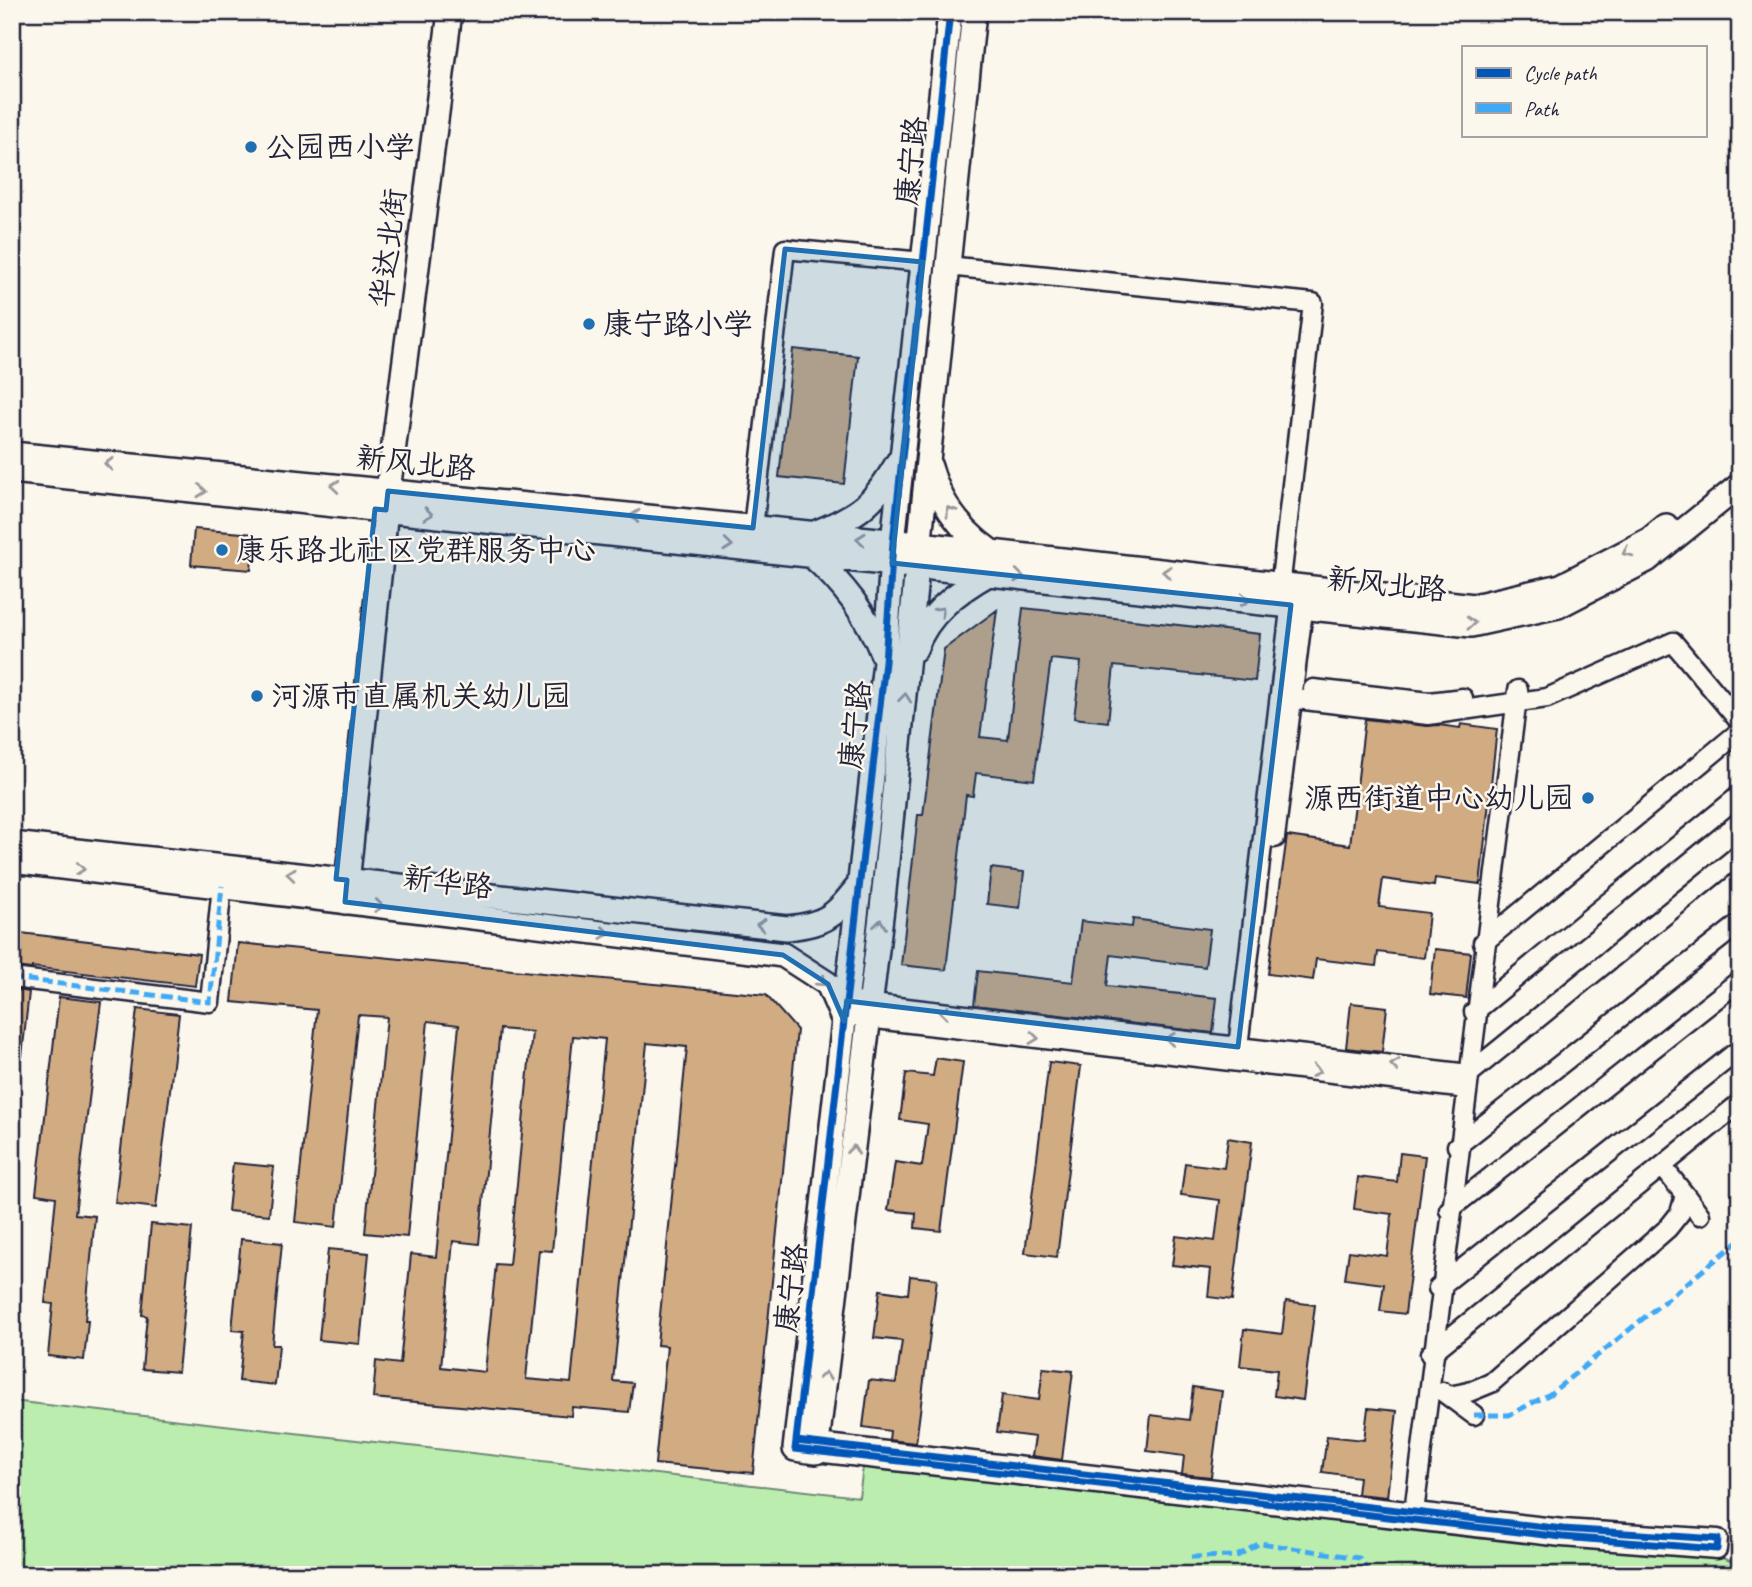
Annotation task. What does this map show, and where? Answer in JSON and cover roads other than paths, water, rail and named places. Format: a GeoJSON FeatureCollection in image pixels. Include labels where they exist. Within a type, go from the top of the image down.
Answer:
{"type":"FeatureCollection","features":[{"type":"Feature","properties":{"kind":"street","name":"华达北街"},"geometry":{"type":"LineString","coordinates":[[381,500],[437,12]]}},
{"type":"Feature","properties":{"kind":"street","name":"华达北街"},"geometry":{"type":"LineString","coordinates":[[381,500],[450,12]]}},
{"type":"Feature","properties":{"kind":"street","name":"康宁路"},"geometry":{"type":"LineString","coordinates":[[810,1445],[845,1013],[885,662],[892,552],[950,12]]}},
{"type":"Feature","properties":{"kind":"street","name":"康宁路"},"geometry":{"type":"LineString","coordinates":[[810,1445],[870,1011],[909,665],[927,457],[974,12]]}},
{"type":"Feature","properties":{"kind":"street"},"geometry":{"type":"LineString","coordinates":[[753,528],[785,249],[923,262]]}},
{"type":"Feature","properties":{"kind":"street"},"geometry":{"type":"LineString","coordinates":[[947,266],[1313,303],[1287,692],[1243,1055]]}},
{"type":"Feature","properties":{"kind":"street","name":"新风北路"},"geometry":{"type":"LineString","coordinates":[[812,544],[866,507],[886,482],[903,453]]}},
{"type":"Feature","properties":{"kind":"street","name":"新风北路"},"geometry":{"type":"LineString","coordinates":[[12,454],[381,500],[1292,596],[1471,625],[1558,606],[1647,560],[1740,485]]}},
{"type":"Feature","properties":{"kind":"street","name":"新风北路"},"geometry":{"type":"LineString","coordinates":[[927,457],[936,490],[951,514],[991,563]]}},
{"type":"Feature","properties":{"kind":"street","name":"新风北路"},"geometry":{"type":"LineString","coordinates":[[1292,596],[1474,606],[1561,586],[1649,540],[1740,467]]}},
{"type":"Feature","properties":{"kind":"street","name":"新风北路"},"geometry":{"type":"LineString","coordinates":[[12,471],[753,528],[812,544]]}},
{"type":"Feature","properties":{"kind":"street"},"geometry":{"type":"LineString","coordinates":[[340,890],[381,500]]}},
{"type":"Feature","properties":{"kind":"street"},"geometry":{"type":"LineString","coordinates":[[812,544],[856,602],[874,631],[885,662]]}},
{"type":"Feature","properties":{"kind":"street"},"geometry":{"type":"LineString","coordinates":[[909,665],[922,631],[942,608],[991,563]]}},
{"type":"Feature","properties":{"kind":"street"},"geometry":{"type":"LineString","coordinates":[[1514,696],[1544,686],[1676,629],[1740,705]]}},
{"type":"Feature","properties":{"kind":"street"},"geometry":{"type":"LineString","coordinates":[[1287,692],[1430,702],[1514,696],[1547,698],[1673,642],[1740,722]]}},
{"type":"Feature","properties":{"kind":"street"},"geometry":{"type":"LineString","coordinates":[[1410,1516],[1514,696]]}},
{"type":"Feature","properties":{"kind":"street"},"geometry":{"type":"LineString","coordinates":[[1483,943],[1740,732]]}},
{"type":"Feature","properties":{"kind":"street"},"geometry":{"type":"LineString","coordinates":[[1474,1012],[1740,795]]}},
{"type":"Feature","properties":{"kind":"street","name":"新华路"},"geometry":{"type":"LineString","coordinates":[[12,844],[783,955],[828,984],[845,1013]]}},
{"type":"Feature","properties":{"kind":"street"},"geometry":{"type":"LineString","coordinates":[[845,1013],[870,1011],[1465,1081],[1740,854]]}},
{"type":"Feature","properties":{"kind":"street","name":"新华路"},"geometry":{"type":"LineString","coordinates":[[12,861],[222,886],[340,890],[787,928],[813,926],[837,913],[860,884]]}},
{"type":"Feature","properties":{"kind":"street"},"geometry":{"type":"LineString","coordinates":[[12,978],[211,1002],[222,886]]}},
{"type":"Feature","properties":{"kind":"street"},"geometry":{"type":"LineString","coordinates":[[1457,1146],[1740,923]]}},
{"type":"Feature","properties":{"kind":"street"},"geometry":{"type":"LineString","coordinates":[[1448,1211],[1740,980]]}},
{"type":"Feature","properties":{"kind":"street"},"geometry":{"type":"LineString","coordinates":[[1439,1287],[1740,1049]]}},
{"type":"Feature","properties":{"kind":"street"},"geometry":{"type":"LineString","coordinates":[[1430,1354],[1740,1103]]}},
{"type":"Feature","properties":{"kind":"street"},"geometry":{"type":"LineString","coordinates":[[1662,1166],[1700,1215]]}},
{"type":"Feature","properties":{"kind":"street"},"geometry":{"type":"LineString","coordinates":[[1449,1396],[1491,1383],[1668,1228],[1680,1213],[1685,1195]]}},
{"type":"Feature","properties":{"kind":"street"},"geometry":{"type":"LineString","coordinates":[[1410,1516],[1430,1382],[1430,1354]]}},
{"type":"Feature","properties":{"kind":"street"},"geometry":{"type":"LineString","coordinates":[[1430,1382],[1474,1415]]}},
{"type":"Feature","properties":{"kind":"street"},"geometry":{"type":"LineString","coordinates":[[810,1445],[1410,1516],[1562,1537],[1717,1549],[1718,1539],[1410,1516]]}},
{"type":"Feature","properties":{"kind":"place","name":"公园西小学"},"geometry":{"type":"Point","coordinates":[251,147]}},
{"type":"Feature","properties":{"kind":"place","name":"康宁路小学"},"geometry":{"type":"Point","coordinates":[589,324]}},
{"type":"Feature","properties":{"kind":"place","name":"康乐路北社区党群服务中心"},"geometry":{"type":"Point","coordinates":[222,550]}},
{"type":"Feature","properties":{"kind":"place","name":"河源市直属机关幼儿园"},"geometry":{"type":"Point","coordinates":[257,696]}},
{"type":"Feature","properties":{"kind":"place","name":"源西街道中心幼儿园"},"geometry":{"type":"Point","coordinates":[1588,798]}}]}
